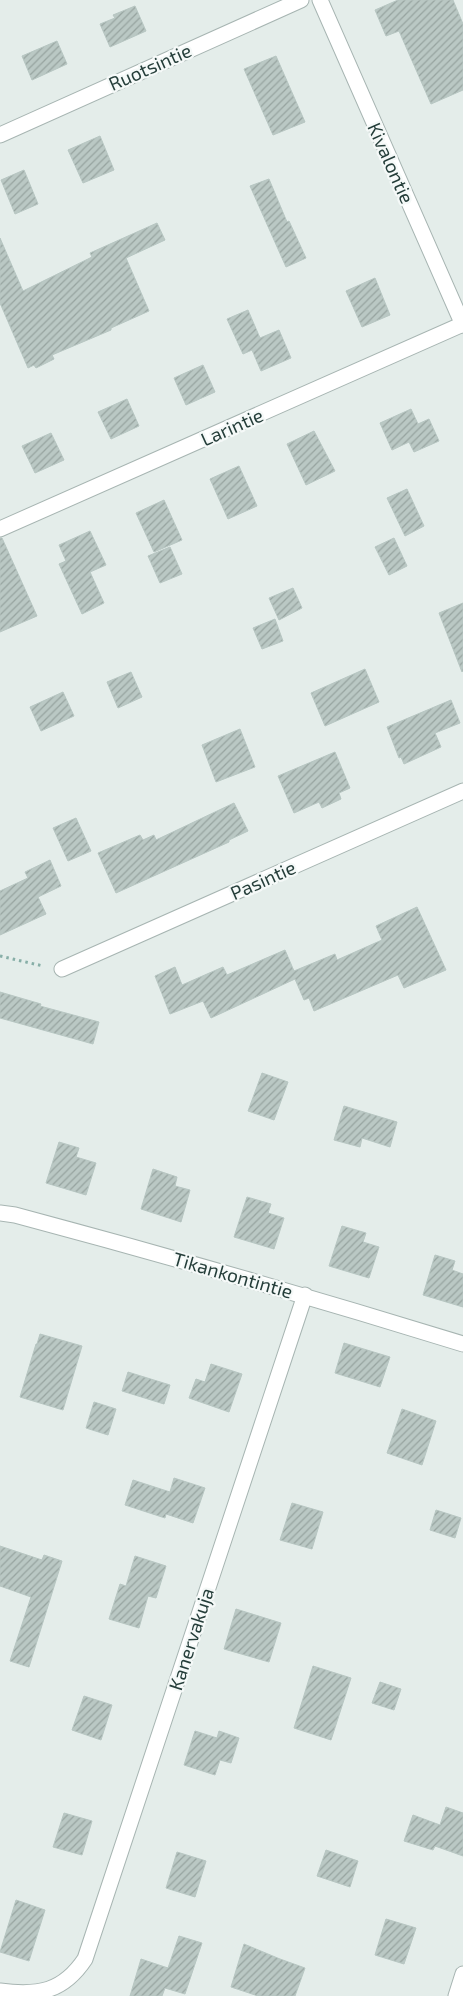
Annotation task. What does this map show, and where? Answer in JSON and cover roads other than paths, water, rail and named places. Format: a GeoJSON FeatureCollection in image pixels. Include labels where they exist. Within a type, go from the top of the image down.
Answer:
{"type":"FeatureCollection","features":[{"type":"Feature","properties":{"kind":"street","name":"Ruotsintie"},"geometry":{"type":"LineString","coordinates":[[0,135],[301,0]]}},
{"type":"Feature","properties":{"kind":"street","name":"Kivalontie"},"geometry":{"type":"LineString","coordinates":[[320,0],[463,325]]}},
{"type":"Feature","properties":{"kind":"street","name":"Larintie"},"geometry":{"type":"LineString","coordinates":[[0,529],[463,325]]}},
{"type":"Feature","properties":{"kind":"street","name":"Pasintie"},"geometry":{"type":"LineString","coordinates":[[62,969],[463,791]]}},
{"type":"Feature","properties":{"kind":"street","name":"Tikankontintie"},"geometry":{"type":"LineString","coordinates":[[0,1213],[15,1215],[150,1251],[305,1295],[463,1344]]}},
{"type":"Feature","properties":{"kind":"street","name":"Kanervakuja"},"geometry":{"type":"LineString","coordinates":[[0,1991],[34,1993],[59,1987],[70,1979],[85,1959],[90,1948],[305,1295]]}},
{"type":"Feature","properties":{"kind":"street"},"geometry":{"type":"LineString","coordinates":[[456,1996],[463,1974]]}}]}
